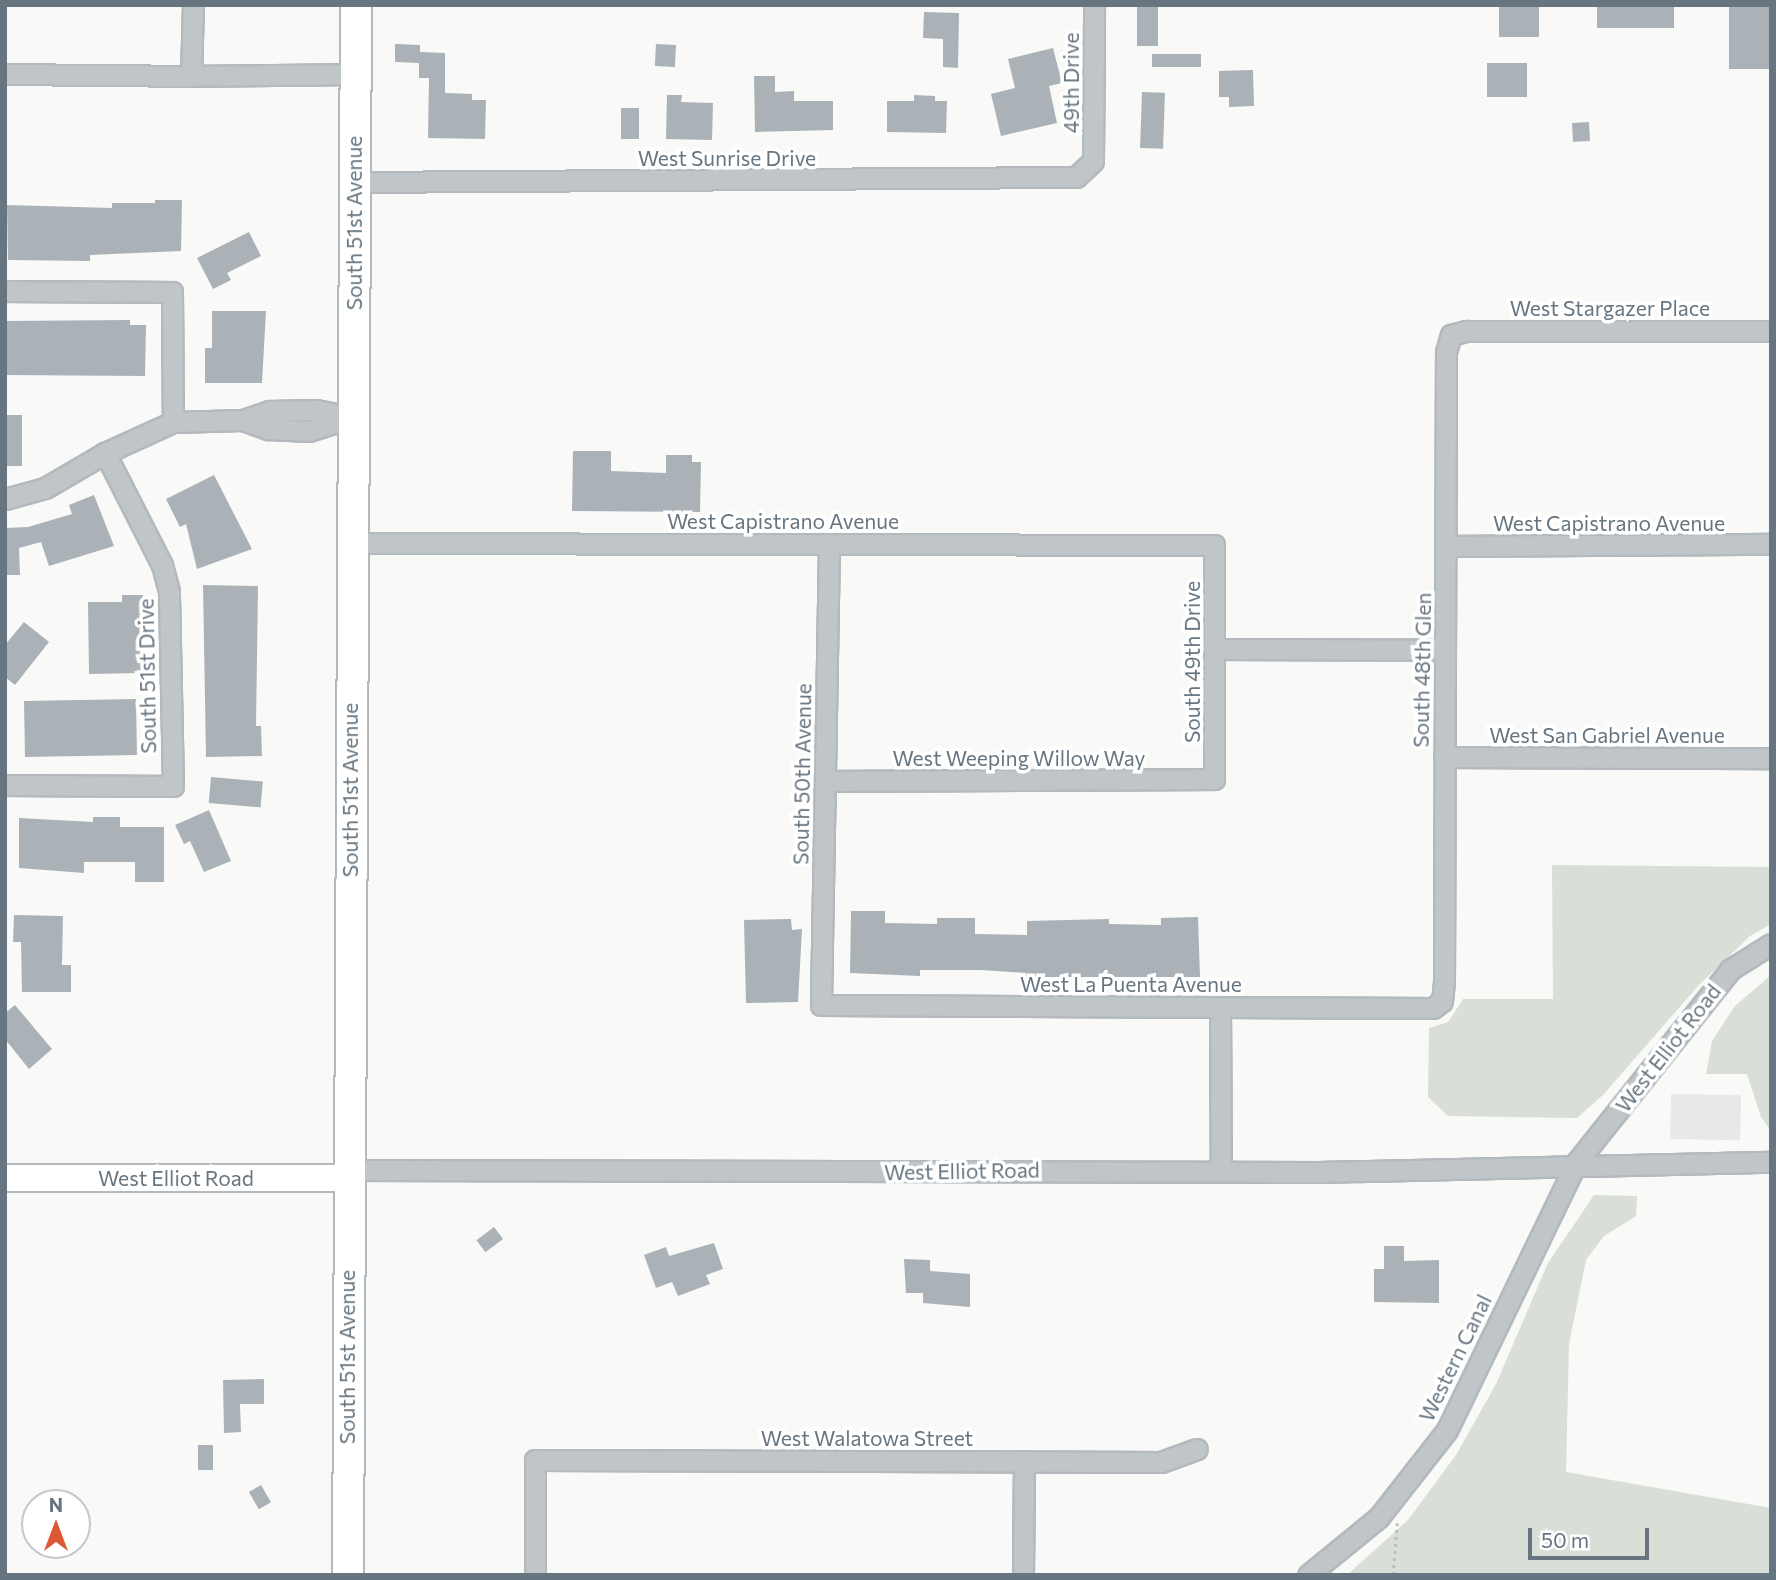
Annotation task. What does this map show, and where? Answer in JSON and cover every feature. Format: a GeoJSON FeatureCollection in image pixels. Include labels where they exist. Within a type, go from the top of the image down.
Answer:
{"type":"FeatureCollection","features":[{"type":"Feature","properties":{"kind":"main road","name":"South 51st Avenue"},"geometry":{"type":"LineString","coordinates":[[348,1575],[347,1174],[356,5]]}},
{"type":"Feature","properties":{"kind":"main road","name":"West Elliot Road"},"geometry":{"type":"LineString","coordinates":[[5,1178],[347,1174]]}},
{"type":"Feature","properties":{"kind":"street"},"geometry":{"type":"LineString","coordinates":[[191,76],[193,5]]}},
{"type":"Feature","properties":{"kind":"street","name":"49th Drive"},"geometry":{"type":"LineString","coordinates":[[1093,161],[1094,5]]}},
{"type":"Feature","properties":{"kind":"street"},"geometry":{"type":"LineString","coordinates":[[5,74],[355,74]]}},
{"type":"Feature","properties":{"kind":"street","name":"West Sunrise Drive"},"geometry":{"type":"LineString","coordinates":[[354,182],[1047,180],[1076,177],[1093,161]]}},
{"type":"Feature","properties":{"kind":"street"},"geometry":{"type":"LineString","coordinates":[[5,291],[172,292],[173,422]]}},
{"type":"Feature","properties":{"kind":"street","name":"West Stargazer Place"},"geometry":{"type":"LineString","coordinates":[[1451,335],[1466,331],[1771,331]]}},
{"type":"Feature","properties":{"kind":"street","name":"South 48th Glen"},"geometry":{"type":"LineString","coordinates":[[1440,1006],[1447,352],[1451,335]]}},
{"type":"Feature","properties":{"kind":"street"},"geometry":{"type":"LineString","coordinates":[[5,499],[45,488],[105,453],[173,422],[243,420],[269,411],[316,410],[353,417]]}},
{"type":"Feature","properties":{"kind":"street","name":"South 51st Drive"},"geometry":{"type":"LineString","coordinates":[[5,785],[173,786],[169,591],[157,555],[105,453]]}},
{"type":"Feature","properties":{"kind":"street","name":"West Capistrano Avenue"},"geometry":{"type":"LineString","coordinates":[[352,543],[1214,545]]}},
{"type":"Feature","properties":{"kind":"street","name":"South 50th Avenue"},"geometry":{"type":"LineString","coordinates":[[821,1005],[828,544]]}},
{"type":"Feature","properties":{"kind":"street","name":"West Capistrano Avenue"},"geometry":{"type":"LineString","coordinates":[[1447,546],[1771,544]]}},
{"type":"Feature","properties":{"kind":"street","name":"South 49th Drive"},"geometry":{"type":"LineString","coordinates":[[1214,545],[1214,779]]}},
{"type":"Feature","properties":{"kind":"street"},"geometry":{"type":"LineString","coordinates":[[1215,649],[1445,650]]}},
{"type":"Feature","properties":{"kind":"street","name":"West San Gabriel Avenue"},"geometry":{"type":"LineString","coordinates":[[1444,757],[1771,758]]}},
{"type":"Feature","properties":{"kind":"street","name":"West Weeping Willow Way"},"geometry":{"type":"LineString","coordinates":[[825,781],[1214,779]]}},
{"type":"Feature","properties":{"kind":"street","name":"West Elliot Road"},"geometry":{"type":"LineString","coordinates":[[1576,1163],[1731,969],[1771,944]]}},
{"type":"Feature","properties":{"kind":"street","name":"West La Puenta Avenue"},"geometry":{"type":"LineString","coordinates":[[821,1005],[1440,1006]]}},
{"type":"Feature","properties":{"kind":"street"},"geometry":{"type":"LineString","coordinates":[[1220,1007],[1221,1171]]}},
{"type":"Feature","properties":{"kind":"street","name":"West Elliot Road"},"geometry":{"type":"LineString","coordinates":[[347,1174],[1518,1169],[1576,1163],[1771,1162]]}},
{"type":"Feature","properties":{"kind":"street","name":"Western Canal"},"geometry":{"type":"LineString","coordinates":[[1308,1575],[1369,1526],[1447,1430],[1576,1163]]}},
{"type":"Feature","properties":{"kind":"street","name":"West Walatowa Street"},"geometry":{"type":"LineString","coordinates":[[534,1575],[535,1460],[1161,1462],[1197,1449]]}},
{"type":"Feature","properties":{"kind":"street"},"geometry":{"type":"LineString","coordinates":[[1023,1575],[1024,1461]]}},
{"type":"Feature","properties":{"kind":"path"},"geometry":{"type":"LineString","coordinates":[[1393,1575],[1398,1542],[1395,1497]]}},
{"type":"Feature","properties":{"kind":"shaded area"},"geometry":{"type":"Polygon","coordinates":[[[1552,865],[1771,867],[1771,924],[1750,936],[1697,987],[1604,1094],[1577,1118],[1448,1116],[1428,1097],[1429,1028],[1448,1022],[1463,999],[1553,999],[1552,865]]]}},
{"type":"Feature","properties":{"kind":"shaded area"},"geometry":{"type":"Polygon","coordinates":[[[1771,975],[1771,1131],[1761,1117],[1747,1074],[1706,1074],[1712,1041],[1735,1006],[1771,975]]]}},
{"type":"Feature","properties":{"kind":"shaded area"},"geometry":{"type":"Polygon","coordinates":[[[1671,1094],[1741,1095],[1740,1140],[1670,1139],[1671,1094]]]}},
{"type":"Feature","properties":{"kind":"shaded area"},"geometry":{"type":"Polygon","coordinates":[[[1594,1195],[1637,1196],[1636,1216],[1604,1236],[1586,1260],[1569,1344],[1566,1472],[1771,1508],[1771,1575],[1347,1575],[1408,1520],[1456,1455],[1496,1384],[1548,1263],[1594,1195]]]}},
{"type":"Feature","properties":{"kind":"building"},"geometry":{"type":"Polygon","coordinates":[[[1137,5],[1158,5],[1158,46],[1137,46],[1137,5]]]}},
{"type":"Feature","properties":{"kind":"building"},"geometry":{"type":"Polygon","coordinates":[[[1499,5],[1539,5],[1539,37],[1499,37],[1499,5]]]}},
{"type":"Feature","properties":{"kind":"building"},"geometry":{"type":"Polygon","coordinates":[[[1597,5],[1674,5],[1674,28],[1597,28],[1597,5]]]}},
{"type":"Feature","properties":{"kind":"building"},"geometry":{"type":"Polygon","coordinates":[[[1729,5],[1771,5],[1771,69],[1729,69],[1729,5]]]}},
{"type":"Feature","properties":{"kind":"building"},"geometry":{"type":"Polygon","coordinates":[[[924,12],[959,13],[958,68],[943,67],[943,39],[923,38],[924,12]]]}},
{"type":"Feature","properties":{"kind":"building"},"geometry":{"type":"Polygon","coordinates":[[[395,44],[420,45],[420,52],[445,53],[445,93],[472,94],[472,100],[486,100],[485,139],[428,138],[429,78],[419,78],[419,63],[395,62],[395,44]]]}},
{"type":"Feature","properties":{"kind":"building"},"geometry":{"type":"Polygon","coordinates":[[[656,44],[676,45],[675,67],[655,66],[656,44]]]}},
{"type":"Feature","properties":{"kind":"building"},"geometry":{"type":"Polygon","coordinates":[[[1053,48],[1062,83],[1049,86],[1057,123],[1001,136],[991,94],[1015,88],[1008,59],[1053,48]]]}},
{"type":"Feature","properties":{"kind":"building"},"geometry":{"type":"Polygon","coordinates":[[[1152,54],[1201,54],[1201,67],[1152,67],[1152,54]]]}},
{"type":"Feature","properties":{"kind":"building"},"geometry":{"type":"Polygon","coordinates":[[[1487,63],[1527,63],[1527,97],[1487,97],[1487,63]]]}},
{"type":"Feature","properties":{"kind":"building"},"geometry":{"type":"Polygon","coordinates":[[[1253,70],[1254,106],[1229,107],[1229,97],[1219,97],[1219,71],[1253,70]]]}},
{"type":"Feature","properties":{"kind":"building"},"geometry":{"type":"Polygon","coordinates":[[[754,76],[775,76],[775,92],[794,91],[794,101],[833,101],[833,130],[755,132],[754,76]]]}},
{"type":"Feature","properties":{"kind":"building"},"geometry":{"type":"Polygon","coordinates":[[[1142,92],[1165,93],[1163,149],[1140,148],[1142,92]]]}},
{"type":"Feature","properties":{"kind":"building"},"geometry":{"type":"Polygon","coordinates":[[[667,95],[682,95],[681,102],[713,103],[712,140],[666,139],[667,95]]]}},
{"type":"Feature","properties":{"kind":"building"},"geometry":{"type":"Polygon","coordinates":[[[914,95],[935,96],[935,101],[947,101],[946,133],[887,132],[887,101],[914,101],[914,95]]]}},
{"type":"Feature","properties":{"kind":"building"},"geometry":{"type":"Polygon","coordinates":[[[621,108],[639,108],[639,139],[621,139],[621,108]]]}},
{"type":"Feature","properties":{"kind":"building"},"geometry":{"type":"Polygon","coordinates":[[[1589,122],[1590,141],[1573,142],[1572,123],[1589,122]]]}},
{"type":"Feature","properties":{"kind":"building"},"geometry":{"type":"Polygon","coordinates":[[[155,200],[182,200],[181,251],[90,255],[90,261],[8,260],[7,205],[112,208],[112,203],[155,203],[155,200]]]}},
{"type":"Feature","properties":{"kind":"building"},"geometry":{"type":"Polygon","coordinates":[[[249,232],[261,256],[227,273],[231,280],[213,289],[197,258],[249,232]]]}},
{"type":"Feature","properties":{"kind":"building"},"geometry":{"type":"Polygon","coordinates":[[[212,311],[266,311],[262,383],[205,383],[205,348],[212,348],[212,311]]]}},
{"type":"Feature","properties":{"kind":"building"},"geometry":{"type":"Polygon","coordinates":[[[130,320],[130,325],[146,325],[145,376],[5,375],[5,321],[130,320]]]}},
{"type":"Feature","properties":{"kind":"building"},"geometry":{"type":"Polygon","coordinates":[[[5,415],[22,415],[22,466],[5,466],[5,415]]]}},
{"type":"Feature","properties":{"kind":"building"},"geometry":{"type":"Polygon","coordinates":[[[573,451],[611,451],[611,471],[666,473],[666,455],[692,455],[692,462],[701,462],[700,512],[572,511],[573,451]]]}},
{"type":"Feature","properties":{"kind":"building"},"geometry":{"type":"Polygon","coordinates":[[[214,475],[252,549],[197,569],[186,524],[180,527],[166,499],[214,475]]]}},
{"type":"Feature","properties":{"kind":"building"},"geometry":{"type":"Polygon","coordinates":[[[94,495],[114,546],[49,566],[41,542],[19,548],[20,575],[5,575],[5,528],[28,527],[72,514],[69,505],[94,495]]]}},
{"type":"Feature","properties":{"kind":"building"},"geometry":{"type":"Polygon","coordinates":[[[203,585],[258,586],[256,726],[261,726],[262,756],[206,757],[203,585]]]}},
{"type":"Feature","properties":{"kind":"building"},"geometry":{"type":"Polygon","coordinates":[[[122,595],[143,595],[141,673],[89,674],[88,602],[122,602],[122,595]]]}},
{"type":"Feature","properties":{"kind":"building"},"geometry":{"type":"Polygon","coordinates":[[[24,622],[49,642],[15,685],[5,677],[5,645],[24,622]]]}},
{"type":"Feature","properties":{"kind":"building"},"geometry":{"type":"Polygon","coordinates":[[[136,699],[137,755],[25,757],[24,701],[136,699]]]}},
{"type":"Feature","properties":{"kind":"building"},"geometry":{"type":"Polygon","coordinates":[[[211,777],[263,782],[261,807],[209,803],[211,777]]]}},
{"type":"Feature","properties":{"kind":"building"},"geometry":{"type":"Polygon","coordinates":[[[209,810],[231,861],[204,872],[190,841],[184,844],[175,825],[209,810]]]}},
{"type":"Feature","properties":{"kind":"building"},"geometry":{"type":"Polygon","coordinates":[[[93,817],[120,817],[120,827],[164,827],[164,882],[135,882],[135,862],[84,862],[84,873],[19,868],[19,818],[93,822],[93,817]]]}},
{"type":"Feature","properties":{"kind":"building"},"geometry":{"type":"Polygon","coordinates":[[[851,911],[885,911],[885,923],[937,924],[937,918],[975,918],[975,934],[1027,935],[1027,921],[1109,919],[1109,924],[1161,925],[1161,918],[1198,917],[1200,977],[1026,977],[1026,973],[981,970],[920,970],[920,976],[850,973],[851,911]]]}},
{"type":"Feature","properties":{"kind":"building"},"geometry":{"type":"Polygon","coordinates":[[[14,915],[63,916],[62,965],[71,965],[71,992],[22,992],[21,942],[13,942],[14,915]]]}},
{"type":"Feature","properties":{"kind":"building"},"geometry":{"type":"Polygon","coordinates":[[[791,919],[792,930],[802,929],[798,1002],[746,1003],[744,920],[791,919]]]}},
{"type":"Feature","properties":{"kind":"building"},"geometry":{"type":"Polygon","coordinates":[[[15,1005],[52,1049],[29,1069],[5,1039],[5,1013],[15,1005]]]}},
{"type":"Feature","properties":{"kind":"building"},"geometry":{"type":"Polygon","coordinates":[[[494,1227],[503,1239],[485,1252],[476,1240],[494,1227]]]}},
{"type":"Feature","properties":{"kind":"building"},"geometry":{"type":"Polygon","coordinates":[[[714,1243],[723,1269],[706,1275],[710,1284],[678,1296],[672,1282],[656,1288],[644,1255],[666,1247],[669,1256],[714,1243]]]}},
{"type":"Feature","properties":{"kind":"building"},"geometry":{"type":"Polygon","coordinates":[[[1384,1246],[1404,1246],[1404,1261],[1439,1260],[1439,1303],[1374,1302],[1374,1269],[1384,1269],[1384,1246]]]}},
{"type":"Feature","properties":{"kind":"building"},"geometry":{"type":"Polygon","coordinates":[[[904,1259],[930,1260],[930,1271],[970,1274],[970,1307],[923,1303],[923,1293],[906,1293],[904,1259]]]}},
{"type":"Feature","properties":{"kind":"building"},"geometry":{"type":"Polygon","coordinates":[[[264,1379],[264,1404],[240,1404],[241,1432],[224,1433],[223,1380],[264,1379]]]}},
{"type":"Feature","properties":{"kind":"building"},"geometry":{"type":"Polygon","coordinates":[[[198,1445],[213,1445],[213,1470],[198,1470],[198,1445]]]}},
{"type":"Feature","properties":{"kind":"building"},"geometry":{"type":"Polygon","coordinates":[[[261,1485],[271,1502],[259,1509],[249,1492],[261,1485]]]}}]}
